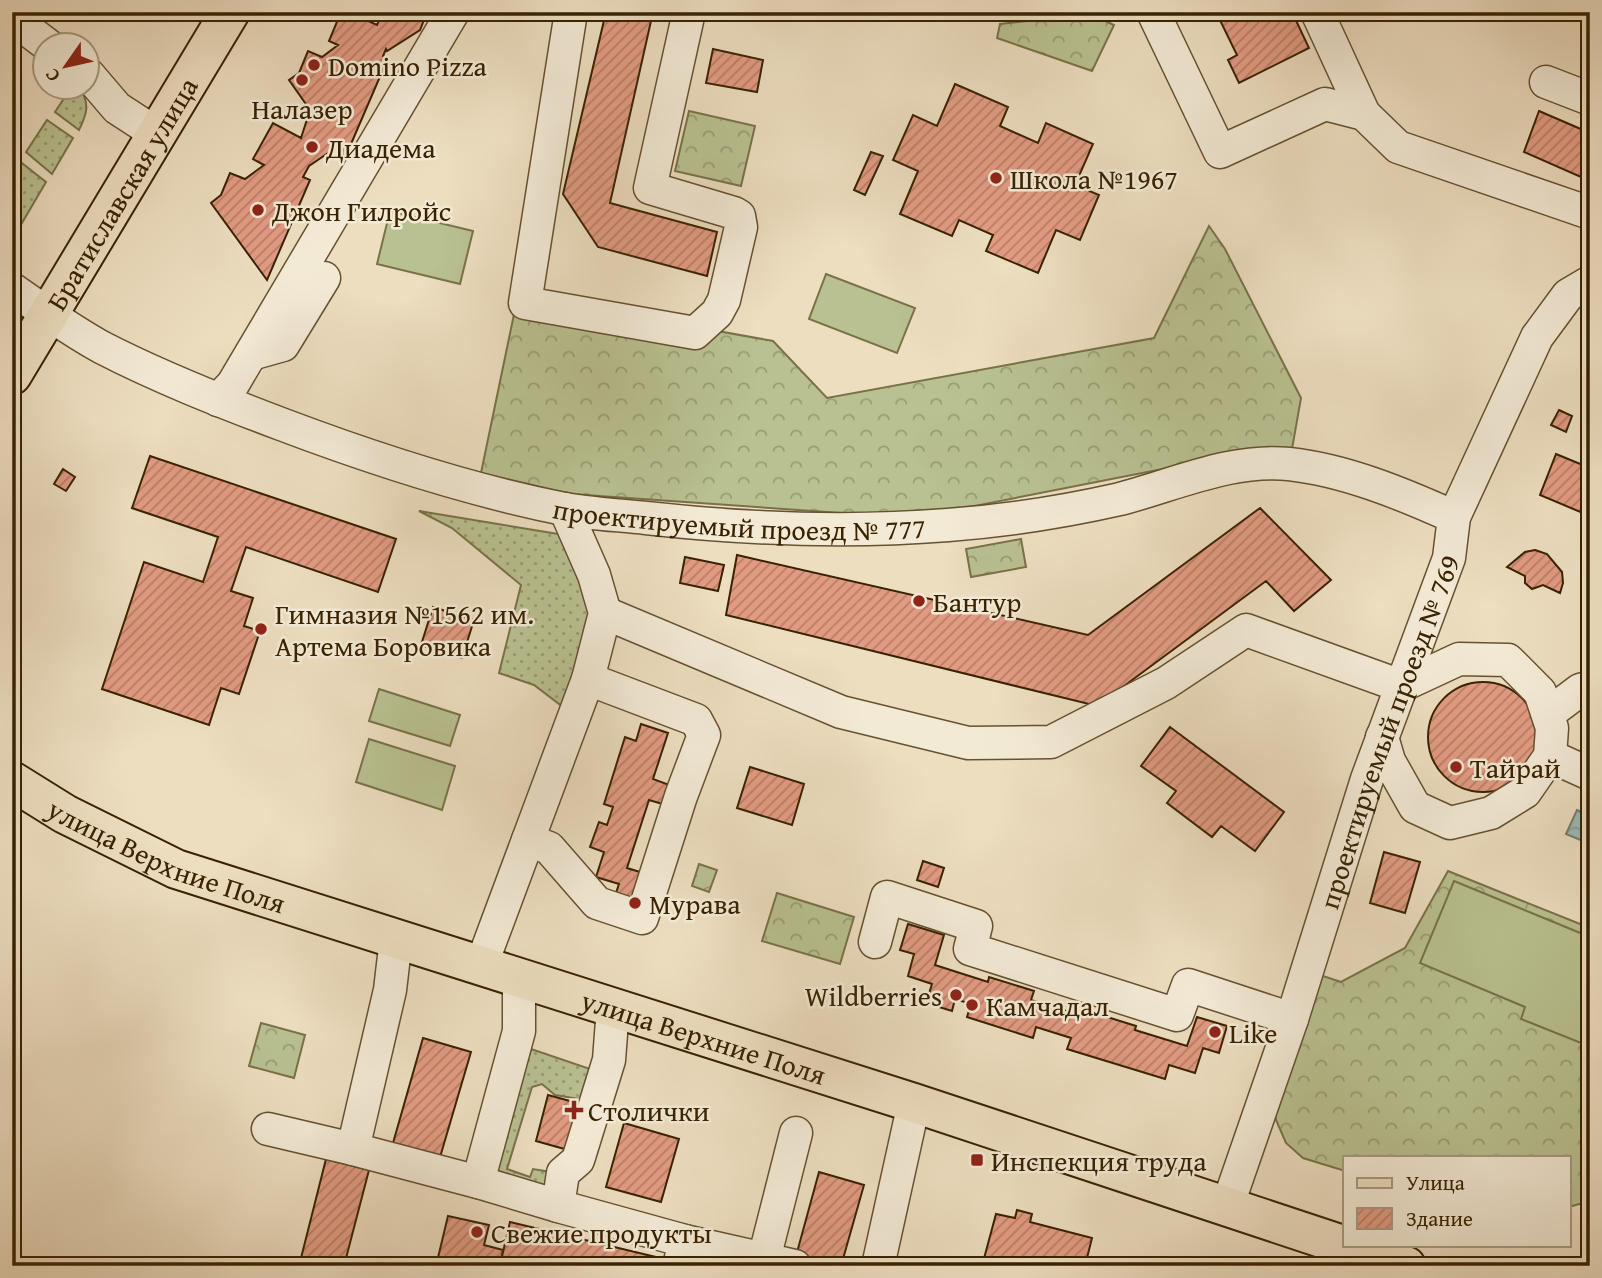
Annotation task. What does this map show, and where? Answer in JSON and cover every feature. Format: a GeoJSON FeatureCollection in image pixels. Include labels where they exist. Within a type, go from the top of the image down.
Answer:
{"type":"FeatureCollection","features":[{"type":"Feature","properties":{"kind":"main road","name":"Братиславская улица"},"geometry":{"type":"LineString","coordinates":[[12,375],[230,12]]}},
{"type":"Feature","properties":{"kind":"main road","name":"улица Верхние Поля"},"geometry":{"type":"LineString","coordinates":[[12,781],[65,814],[176,869],[914,1102],[1343,1245]]}},
{"type":"Feature","properties":{"kind":"main road","name":"улица Верхние Поля"},"geometry":{"type":"LineString","coordinates":[[1345,1246],[1406,1266]]}},
{"type":"Feature","properties":{"kind":"street"},"geometry":{"type":"LineString","coordinates":[[218,400],[233,384],[453,12]]}},
{"type":"Feature","properties":{"kind":"street"},"geometry":{"type":"LineString","coordinates":[[571,12],[525,303],[695,333],[718,313],[724,300],[741,227],[738,216],[734,213],[650,188],[681,14]]}},
{"type":"Feature","properties":{"kind":"street"},"geometry":{"type":"LineString","coordinates":[[1153,12],[1220,152],[1325,104],[1364,114]]}},
{"type":"Feature","properties":{"kind":"street"},"geometry":{"type":"LineString","coordinates":[[1317,12],[1364,114],[1398,147],[1590,213]]}},
{"type":"Feature","properties":{"kind":"street"},"geometry":{"type":"LineString","coordinates":[[12,18],[32,33]]}},
{"type":"Feature","properties":{"kind":"street"},"geometry":{"type":"LineString","coordinates":[[1546,82],[1590,99]]}},
{"type":"Feature","properties":{"kind":"street"},"geometry":{"type":"LineString","coordinates":[[102,90],[117,108],[157,134]]}},
{"type":"Feature","properties":{"kind":"street"},"geometry":{"type":"LineString","coordinates":[[250,354],[283,345],[324,278]]}},
{"type":"Feature","properties":{"kind":"street","name":"проектируемый проезд № 769"},"geometry":{"type":"LineString","coordinates":[[1227,1207],[1292,1019],[1367,779],[1449,558],[1454,517],[1537,337],[1568,295],[1590,282]]}},
{"type":"Feature","properties":{"kind":"street","name":"проектируемый проезд № 777"},"geometry":{"type":"LineString","coordinates":[[12,289],[98,345],[218,400],[328,442],[464,484],[565,509],[688,523],[823,530],[952,525],[1116,499],[1244,465],[1287,464],[1337,474],[1384,489],[1454,517]]}},
{"type":"Feature","properties":{"kind":"street"},"geometry":{"type":"LineString","coordinates":[[481,966],[588,679],[605,613],[594,575],[565,509]]}},
{"type":"Feature","properties":{"kind":"street"},"geometry":{"type":"LineString","coordinates":[[605,613],[841,712],[968,743],[1051,742],[1166,683],[1246,630],[1401,686],[1459,659],[1508,660],[1540,692],[1552,728],[1550,756],[1525,792],[1491,813],[1450,823],[1415,807],[1390,761],[1382,737]]}},
{"type":"Feature","properties":{"kind":"street"},"geometry":{"type":"LineString","coordinates":[[528,840],[549,848],[597,903],[642,918],[681,796],[704,735],[696,720],[588,679]]}},
{"type":"Feature","properties":{"kind":"street"},"geometry":{"type":"LineString","coordinates":[[1548,714],[1580,690],[1590,687]]}},
{"type":"Feature","properties":{"kind":"street"},"geometry":{"type":"LineString","coordinates":[[1550,756],[1590,774]]}},
{"type":"Feature","properties":{"kind":"street"},"geometry":{"type":"LineString","coordinates":[[875,942],[887,897],[976,926],[970,949],[1177,1015],[1188,985],[1292,1019]]}},
{"type":"Feature","properties":{"kind":"street"},"geometry":{"type":"LineString","coordinates":[[353,1149],[390,990],[397,939]]}},
{"type":"Feature","properties":{"kind":"street"},"geometry":{"type":"LineString","coordinates":[[478,1182],[519,1031],[519,978]]}},
{"type":"Feature","properties":{"kind":"street"},"geometry":{"type":"LineString","coordinates":[[558,1206],[563,1173],[578,1160],[609,1060],[613,1008]]}},
{"type":"Feature","properties":{"kind":"street"},"geometry":{"type":"LineString","coordinates":[[878,1266],[914,1102]]}},
{"type":"Feature","properties":{"kind":"street"},"geometry":{"type":"LineString","coordinates":[[268,1129],[478,1182],[558,1206],[682,1253],[795,1266]]}},
{"type":"Feature","properties":{"kind":"street"},"geometry":{"type":"LineString","coordinates":[[766,1262],[796,1133]]}},
{"type":"Feature","properties":{"kind":"green space"},"geometry":{"type":"Polygon","coordinates":[[[1090,14],[1114,25],[1092,71],[997,38],[1000,24],[1090,14]]]}},
{"type":"Feature","properties":{"kind":"green space"},"geometry":{"type":"Polygon","coordinates":[[[62,102],[86,104],[79,130],[55,112],[62,102]]]}},
{"type":"Feature","properties":{"kind":"green space"},"geometry":{"type":"Polygon","coordinates":[[[689,111],[755,126],[741,186],[675,171],[689,111]]]}},
{"type":"Feature","properties":{"kind":"green space"},"geometry":{"type":"Polygon","coordinates":[[[47,120],[73,138],[52,174],[26,152],[47,120]]]}},
{"type":"Feature","properties":{"kind":"green space"},"geometry":{"type":"Polygon","coordinates":[[[12,157],[46,182],[12,240],[12,157]]]}},
{"type":"Feature","properties":{"kind":"green space"},"geometry":{"type":"Polygon","coordinates":[[[390,211],[473,231],[460,284],[377,264],[390,211]]]}},
{"type":"Feature","properties":{"kind":"green space"},"geometry":{"type":"Polygon","coordinates":[[[1209,226],[1225,249],[1301,398],[1292,449],[1244,453],[949,511],[855,514],[571,494],[481,473],[518,295],[773,341],[827,398],[1154,338],[1209,226]]]}},
{"type":"Feature","properties":{"kind":"green space"},"geometry":{"type":"Polygon","coordinates":[[[826,274],[915,308],[897,353],[809,319],[826,274]]]}},
{"type":"Feature","properties":{"kind":"green space"},"geometry":{"type":"Polygon","coordinates":[[[419,511],[570,536],[595,614],[567,710],[534,685],[499,673],[521,585],[452,528],[419,511]]]}},
{"type":"Feature","properties":{"kind":"green space"},"geometry":{"type":"Polygon","coordinates":[[[1021,539],[1026,567],[971,577],[966,549],[1021,539]]]}},
{"type":"Feature","properties":{"kind":"green space"},"geometry":{"type":"Polygon","coordinates":[[[379,689],[460,715],[450,746],[369,721],[379,689]]]}},
{"type":"Feature","properties":{"kind":"green space"},"geometry":{"type":"Polygon","coordinates":[[[369,739],[455,766],[442,810],[356,782],[369,739]]]}},
{"type":"Feature","properties":{"kind":"green space"},"geometry":{"type":"Polygon","coordinates":[[[699,864],[717,870],[709,892],[692,886],[699,864]]]}},
{"type":"Feature","properties":{"kind":"green space"},"geometry":{"type":"Polygon","coordinates":[[[1448,871],[1590,928],[1590,1201],[1570,1207],[1570,1156],[1343,1156],[1343,1170],[1303,1158],[1286,1143],[1276,1120],[1273,1093],[1314,973],[1341,982],[1405,948],[1448,871]]]}},
{"type":"Feature","properties":{"kind":"green space"},"geometry":{"type":"Polygon","coordinates":[[[1454,881],[1590,937],[1590,1022],[1581,1043],[1521,1019],[1525,1007],[1420,963],[1454,881]]]}},
{"type":"Feature","properties":{"kind":"green space"},"geometry":{"type":"Polygon","coordinates":[[[777,893],[854,917],[840,964],[762,941],[777,893]]]}},
{"type":"Feature","properties":{"kind":"green space"},"geometry":{"type":"Polygon","coordinates":[[[261,1023],[305,1035],[294,1078],[249,1066],[261,1023]]]}},
{"type":"Feature","properties":{"kind":"green space"},"geometry":{"type":"Polygon","coordinates":[[[531,1049],[599,1072],[585,1100],[555,1095],[542,1084],[532,1087],[507,1169],[530,1177],[533,1169],[551,1172],[555,1190],[492,1179],[531,1049]]]}},
{"type":"Feature","properties":{"kind":"water"},"geometry":{"type":"Polygon","coordinates":[[[1577,810],[1590,816],[1590,844],[1566,834],[1577,810]]]}},
{"type":"Feature","properties":{"kind":"building"},"geometry":{"type":"Polygon","coordinates":[[[341,12],[348,12],[377,25],[383,12],[427,12],[420,30],[387,51],[386,49],[383,56],[388,58],[345,158],[337,147],[309,166],[303,177],[310,180],[267,280],[211,203],[221,195],[230,173],[245,179],[264,165],[253,159],[273,123],[301,138],[310,110],[289,80],[299,73],[308,51],[322,57],[338,45],[329,41],[341,12]]]}},
{"type":"Feature","properties":{"kind":"building"},"geometry":{"type":"Polygon","coordinates":[[[606,12],[651,21],[610,203],[717,232],[707,276],[598,247],[563,194],[606,12]]]}},
{"type":"Feature","properties":{"kind":"building"},"geometry":{"type":"Polygon","coordinates":[[[1216,12],[1292,12],[1309,48],[1239,83],[1228,60],[1237,55],[1216,12]]]}},
{"type":"Feature","properties":{"kind":"building"},"geometry":{"type":"Polygon","coordinates":[[[1455,12],[1482,12],[1478,21],[1455,12]]]}},
{"type":"Feature","properties":{"kind":"building"},"geometry":{"type":"Polygon","coordinates":[[[1499,12],[1525,12],[1522,21],[1499,12]]]}},
{"type":"Feature","properties":{"kind":"building"},"geometry":{"type":"Polygon","coordinates":[[[713,49],[763,60],[757,92],[706,83],[713,49]]]}},
{"type":"Feature","properties":{"kind":"building","name":"Школа №1967"},"geometry":{"type":"Polygon","coordinates":[[[955,84],[1008,107],[1000,126],[1038,143],[1046,123],[1093,144],[1075,185],[1099,195],[1080,240],[1056,230],[1038,273],[986,251],[993,235],[959,220],[952,236],[900,214],[918,171],[893,160],[913,115],[937,126],[955,84]]]}},
{"type":"Feature","properties":{"kind":"building"},"geometry":{"type":"Polygon","coordinates":[[[1539,111],[1590,133],[1590,181],[1524,152],[1539,111]]]}},
{"type":"Feature","properties":{"kind":"building"},"geometry":{"type":"Polygon","coordinates":[[[871,152],[883,156],[865,195],[854,190],[871,152]]]}},
{"type":"Feature","properties":{"kind":"building"},"geometry":{"type":"Polygon","coordinates":[[[1559,410],[1572,416],[1566,432],[1551,425],[1559,410]]]}},
{"type":"Feature","properties":{"kind":"building"},"geometry":{"type":"Polygon","coordinates":[[[1556,454],[1590,468],[1590,516],[1540,495],[1556,454]]]}},
{"type":"Feature","properties":{"kind":"building"},"geometry":{"type":"Polygon","coordinates":[[[150,456],[396,539],[378,592],[246,547],[231,591],[253,598],[244,626],[260,631],[239,694],[221,688],[209,725],[102,689],[144,562],[203,582],[218,537],[132,508],[150,456]]]}},
{"type":"Feature","properties":{"kind":"building"},"geometry":{"type":"Polygon","coordinates":[[[63,469],[75,477],[66,491],[54,484],[63,469]]]}},
{"type":"Feature","properties":{"kind":"building"},"geometry":{"type":"Polygon","coordinates":[[[1260,508],[1331,580],[1294,611],[1266,581],[1097,706],[726,615],[737,555],[1088,635],[1260,508]]]}},
{"type":"Feature","properties":{"kind":"building"},"geometry":{"type":"Polygon","coordinates":[[[1535,550],[1547,554],[1562,572],[1560,593],[1543,585],[1532,589],[1525,583],[1525,576],[1507,567],[1525,552],[1535,550]]]}},
{"type":"Feature","properties":{"kind":"building"},"geometry":{"type":"Polygon","coordinates":[[[685,557],[724,565],[718,591],[680,583],[685,557]]]}},
{"type":"Feature","properties":{"kind":"building"},"geometry":{"type":"Polygon","coordinates":[[[433,607],[474,620],[462,658],[421,645],[433,607]]]}},
{"type":"Feature","properties":{"kind":"building"},"geometry":{"type":"Polygon","coordinates":[[[1483,682],[1504,686],[1522,698],[1534,716],[1538,737],[1534,758],[1522,776],[1504,788],[1483,792],[1462,788],[1444,776],[1432,758],[1428,737],[1432,716],[1444,698],[1462,686],[1483,682]]]}},
{"type":"Feature","properties":{"kind":"building"},"geometry":{"type":"Polygon","coordinates":[[[641,724],[668,733],[653,779],[672,786],[666,805],[649,800],[627,868],[653,876],[642,908],[614,899],[619,884],[596,877],[604,852],[590,847],[599,822],[607,825],[613,807],[604,804],[625,737],[636,741],[641,724]]]}},
{"type":"Feature","properties":{"kind":"building"},"geometry":{"type":"Polygon","coordinates":[[[1170,727],[1284,812],[1255,851],[1221,826],[1212,837],[1167,803],[1176,791],[1141,766],[1170,727]]]}},
{"type":"Feature","properties":{"kind":"building"},"geometry":{"type":"Polygon","coordinates":[[[750,767],[804,784],[792,825],[737,808],[750,767]]]}},
{"type":"Feature","properties":{"kind":"building"},"geometry":{"type":"Polygon","coordinates":[[[1384,852],[1420,862],[1405,913],[1370,903],[1384,852]]]}},
{"type":"Feature","properties":{"kind":"building"},"geometry":{"type":"Polygon","coordinates":[[[923,861],[944,868],[938,887],[917,880],[923,861]]]}},
{"type":"Feature","properties":{"kind":"building"},"geometry":{"type":"Polygon","coordinates":[[[908,924],[944,935],[935,965],[988,982],[989,977],[1034,991],[1031,1000],[1086,1017],[1088,1011],[1136,1026],[1135,1030],[1187,1046],[1197,1017],[1227,1026],[1219,1053],[1203,1048],[1195,1073],[1169,1065],[1165,1079],[1067,1049],[1071,1038],[1036,1027],[1033,1038],[967,1017],[971,1004],[955,999],[952,1011],[926,1003],[932,984],[908,976],[914,954],[900,950],[908,924]]]}},
{"type":"Feature","properties":{"kind":"building"},"geometry":{"type":"Polygon","coordinates":[[[423,1038],[471,1052],[438,1164],[391,1150],[423,1038]]]}},
{"type":"Feature","properties":{"kind":"building"},"geometry":{"type":"Polygon","coordinates":[[[548,1095],[581,1104],[568,1150],[536,1141],[548,1095]]]}},
{"type":"Feature","properties":{"kind":"building"},"geometry":{"type":"Polygon","coordinates":[[[624,1123],[679,1139],[661,1202],[606,1187],[624,1123]]]}},
{"type":"Feature","properties":{"kind":"building"},"geometry":{"type":"Polygon","coordinates":[[[326,1159],[369,1170],[344,1266],[299,1266],[326,1159]]]}},
{"type":"Feature","properties":{"kind":"building"},"geometry":{"type":"Polygon","coordinates":[[[819,1172],[864,1185],[841,1266],[830,1266],[796,1256],[819,1172]]]}},
{"type":"Feature","properties":{"kind":"building"},"geometry":{"type":"Polygon","coordinates":[[[1017,1210],[1032,1214],[1030,1222],[1092,1238],[1085,1266],[982,1266],[996,1214],[1015,1218],[1017,1210]]]}},
{"type":"Feature","properties":{"kind":"building"},"geometry":{"type":"Polygon","coordinates":[[[448,1216],[489,1225],[484,1245],[503,1250],[500,1265],[479,1260],[478,1266],[436,1266],[448,1216]]]}},
{"type":"Feature","properties":{"kind":"building"},"geometry":{"type":"Polygon","coordinates":[[[510,1222],[656,1257],[654,1266],[500,1265],[510,1222]]]}},
{"type":"Feature","properties":{"kind":"place","name":"Domino Pizza"},"geometry":{"type":"Point","coordinates":[314,65]}},
{"type":"Feature","properties":{"kind":"place","name":"Налазер"},"geometry":{"type":"Point","coordinates":[302,80]}},
{"type":"Feature","properties":{"kind":"place","name":"Диадема"},"geometry":{"type":"Point","coordinates":[312,147]}},
{"type":"Feature","properties":{"kind":"place","name":"Школа №1967"},"geometry":{"type":"Point","coordinates":[996,178]}},
{"type":"Feature","properties":{"kind":"place","name":"Джон Гилройс"},"geometry":{"type":"Point","coordinates":[258,210]}},
{"type":"Feature","properties":{"kind":"place","name":"Бантур"},"geometry":{"type":"Point","coordinates":[919,601]}},
{"type":"Feature","properties":{"kind":"place","name":"Гимназия №1562 им. Артема Боровика"},"geometry":{"type":"Point","coordinates":[261,629]}},
{"type":"Feature","properties":{"kind":"place","name":"Тайрай"},"geometry":{"type":"Point","coordinates":[1456,767]}},
{"type":"Feature","properties":{"kind":"place","name":"Мурава"},"geometry":{"type":"Point","coordinates":[635,903]}},
{"type":"Feature","properties":{"kind":"place","name":"Wildberries"},"geometry":{"type":"Point","coordinates":[956,995]}},
{"type":"Feature","properties":{"kind":"place","name":"Камчадал"},"geometry":{"type":"Point","coordinates":[972,1005]}},
{"type":"Feature","properties":{"kind":"place","name":"Like"},"geometry":{"type":"Point","coordinates":[1215,1032]}},
{"type":"Feature","properties":{"kind":"place","name":"Столички"},"geometry":{"type":"Point","coordinates":[574,1110]}},
{"type":"Feature","properties":{"kind":"place","name":"Инспекция труда"},"geometry":{"type":"Point","coordinates":[977,1160]}},
{"type":"Feature","properties":{"kind":"place","name":"Свежие продукты"},"geometry":{"type":"Point","coordinates":[477,1232]}}]}
